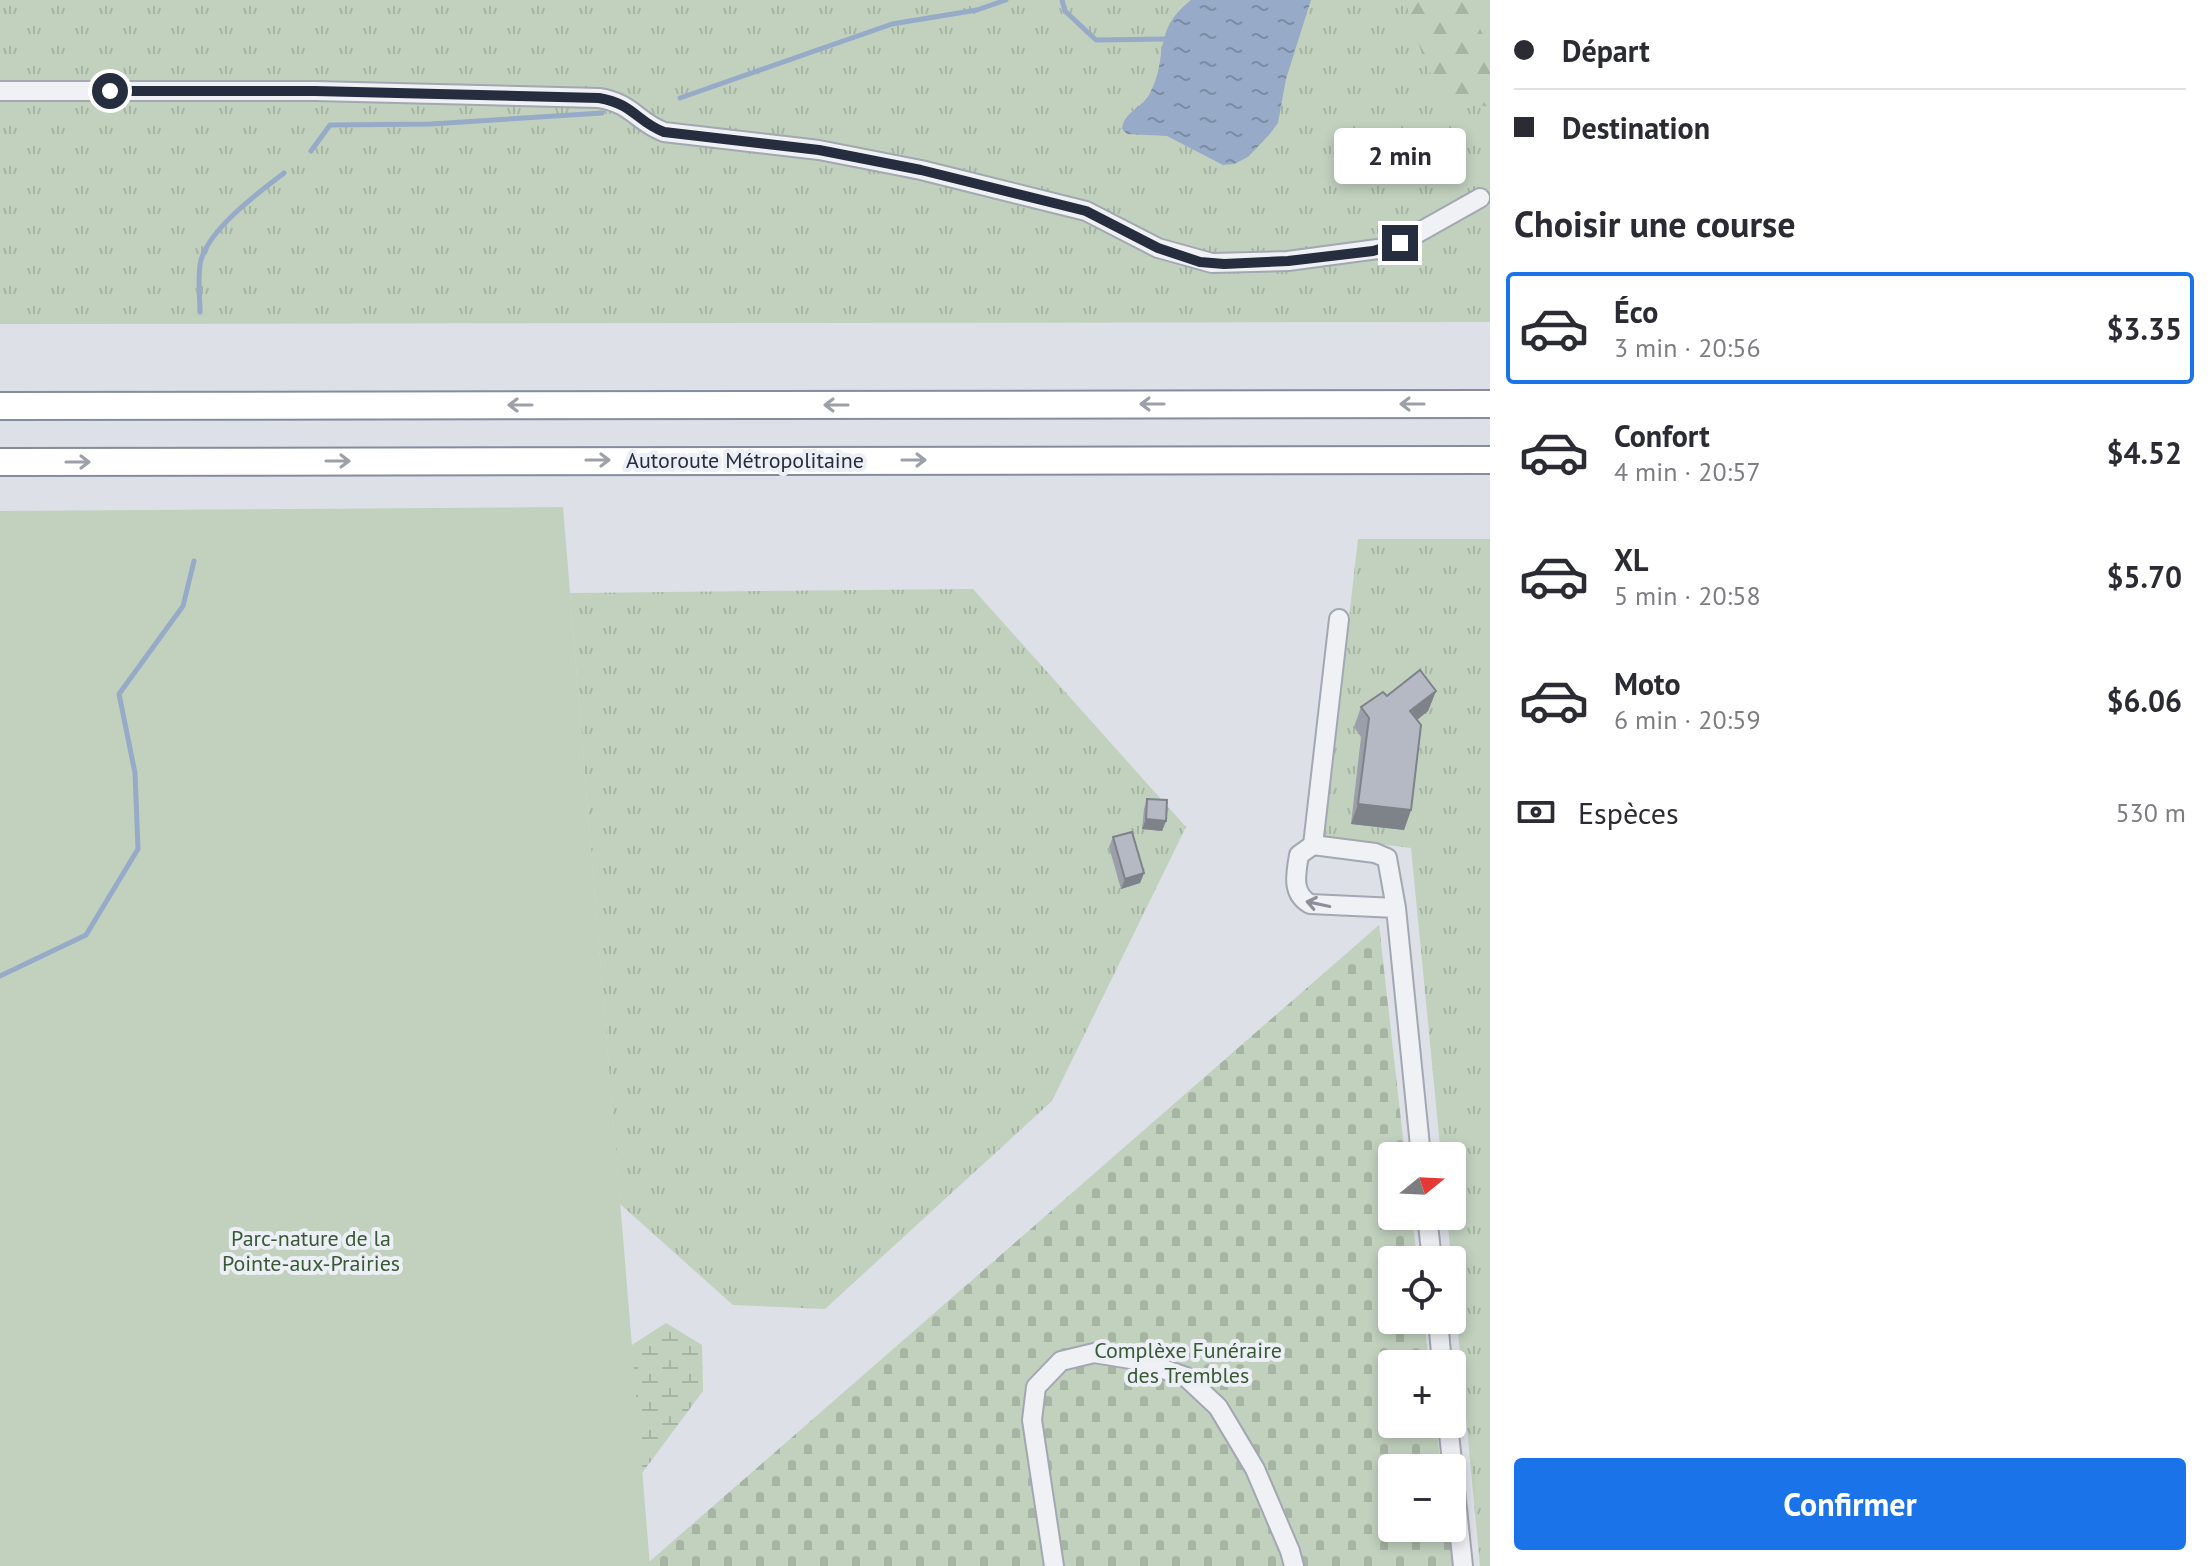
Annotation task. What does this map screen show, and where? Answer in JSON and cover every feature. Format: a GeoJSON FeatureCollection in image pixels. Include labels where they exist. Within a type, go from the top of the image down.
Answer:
{"type":"FeatureCollection","features":[{"type":"Feature","properties":{"kind":"highway"},"geometry":{"type":"LineString","coordinates":[[0,406],[1490,404]]}},
{"type":"Feature","properties":{"kind":"highway","name":"Autoroute Métropolitaine"},"geometry":{"type":"LineString","coordinates":[[0,462],[1490,460]]}},
{"type":"Feature","properties":{"kind":"street"},"geometry":{"type":"LineString","coordinates":[[0,91],[315,91],[599,98],[624,105],[664,132],[781,144],[861,157],[1086,211],[1158,248],[1185,258],[1212,263],[1288,261],[1385,248],[1400,243],[1480,198]]}},
{"type":"Feature","properties":{"kind":"street"},"geometry":{"type":"LineString","coordinates":[[1313,845],[1339,619]]}},
{"type":"Feature","properties":{"kind":"street"},"geometry":{"type":"LineString","coordinates":[[1396,908],[1310,904],[1301,899],[1296,886],[1299,855],[1313,845],[1375,853],[1387,858],[1396,908],[1420,1142]]}},
{"type":"Feature","properties":{"kind":"street"},"geometry":{"type":"LineString","coordinates":[[1054,1566],[1032,1420],[1036,1387],[1061,1361],[1094,1353],[1137,1360],[1186,1377],[1218,1407],[1255,1469],[1294,1566]]}},
{"type":"Feature","properties":{"kind":"street"},"geometry":{"type":"LineString","coordinates":[[1449,1438],[1463,1566]]}},
{"type":"Feature","properties":{"kind":"green space"},"geometry":{"type":"Polygon","coordinates":[[[0,0],[1466,0],[1490,49],[1490,322],[0,324],[0,0]]]}},
{"type":"Feature","properties":{"kind":"green space"},"geometry":{"type":"Polygon","coordinates":[[[1405,0],[1490,0],[1490,107],[1442,98],[1423,57],[1405,0]]]}},
{"type":"Feature","properties":{"kind":"green space"},"geometry":{"type":"Polygon","coordinates":[[[1466,0],[1490,0],[1490,49],[1466,0]]]}},
{"type":"Feature","properties":{"kind":"green space","name":"Parc-nature de la Pointe-aux-Prairies"},"geometry":{"type":"Polygon","coordinates":[[[563,507],[650,1566],[0,1566],[0,511],[563,507]]]}},
{"type":"Feature","properties":{"kind":"green space"},"geometry":{"type":"Polygon","coordinates":[[[1358,539],[1490,539],[1490,1566],[1480,1566],[1466,1418],[1466,1350],[1460,1350],[1458,1334],[1466,1334],[1466,1246],[1450,1246],[1448,1230],[1466,1230],[1466,1142],[1440,1142],[1411,848],[1324,837],[1358,539]]]}},
{"type":"Feature","properties":{"kind":"green space"},"geometry":{"type":"Polygon","coordinates":[[[973,589],[1186,827],[1052,1101],[825,1309],[733,1305],[620,1204],[570,593],[973,589]]]}},
{"type":"Feature","properties":{"kind":"green space","name":"Complèxe Funéraire des Trembles"},"geometry":{"type":"Polygon","coordinates":[[[1379,925],[1403,1142],[1378,1142],[1378,1230],[1414,1230],[1415,1246],[1378,1246],[1378,1334],[1426,1334],[1427,1350],[1378,1350],[1378,1438],[1438,1438],[1439,1454],[1378,1454],[1378,1542],[1450,1542],[1453,1566],[650,1566],[649,1562],[1379,925]]]}},
{"type":"Feature","properties":{"kind":"green space"},"geometry":{"type":"Polygon","coordinates":[[[666,1323],[702,1345],[703,1391],[631,1488],[458,1566],[621,1352],[666,1323]]]}},
{"type":"Feature","properties":{"kind":"water"},"geometry":{"type":"Polygon","coordinates":[[[1191,0],[1311,0],[1286,79],[1278,123],[1248,157],[1234,164],[1223,165],[1167,136],[1127,134],[1122,129],[1129,114],[1149,95],[1170,23],[1191,0]]]}},
{"type":"Feature","properties":{"kind":"building"},"geometry":{"type":"Polygon","coordinates":[[[1420,670],[1436,691],[1410,711],[1421,725],[1411,810],[1358,804],[1369,718],[1361,707],[1383,692],[1387,696],[1420,670]]]}},
{"type":"Feature","properties":{"kind":"building"},"geometry":{"type":"Polygon","coordinates":[[[1147,799],[1167,800],[1166,821],[1146,819],[1147,799]]]}},
{"type":"Feature","properties":{"kind":"building"},"geometry":{"type":"Polygon","coordinates":[[[1132,832],[1144,873],[1125,879],[1113,837],[1132,832]]]}},
{"type":"Feature","properties":{"kind":"waterway"},"geometry":{"type":"LineString","coordinates":[[680,98],[892,24],[977,10],[1006,0]]}},
{"type":"Feature","properties":{"kind":"waterway"},"geometry":{"type":"LineString","coordinates":[[1062,0],[1065,11],[1096,40],[1166,39]]}},
{"type":"Feature","properties":{"kind":"waterway"},"geometry":{"type":"LineString","coordinates":[[311,151],[330,125],[431,124],[602,113]]}},
{"type":"Feature","properties":{"kind":"waterway"},"geometry":{"type":"LineString","coordinates":[[200,312],[199,273],[206,248],[236,212],[284,173]]}},
{"type":"Feature","properties":{"kind":"waterway"},"geometry":{"type":"LineString","coordinates":[[0,976],[86,935],[138,849],[135,773],[119,694],[183,606],[194,561]]}},
{"type":"Feature","properties":{"kind":"route"},"geometry":{"type":"LineString","coordinates":[[110,91],[315,91],[599,98],[624,105],[664,132],[781,144],[861,157],[1086,211],[1158,248],[1200,262],[1224,264],[1333,257],[1400,243]]}}]}
